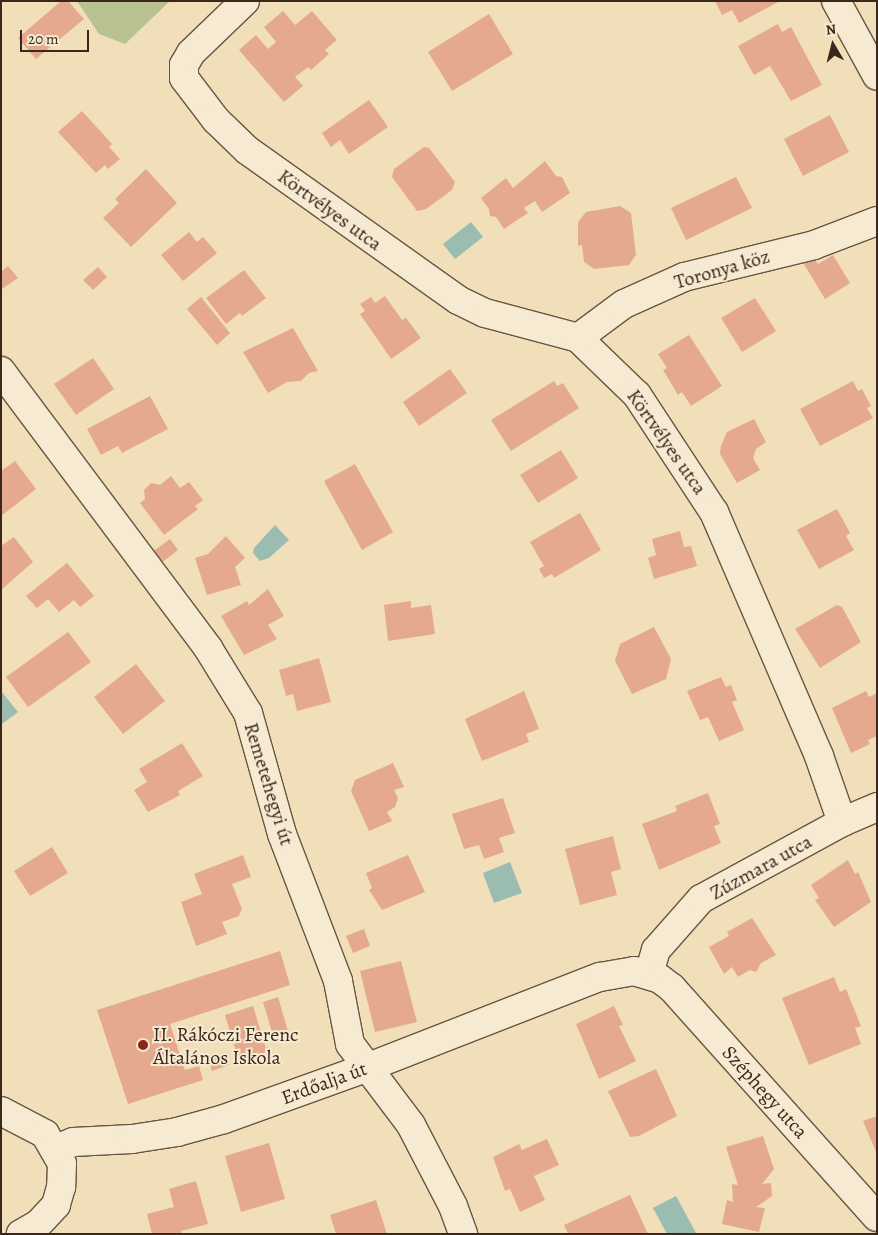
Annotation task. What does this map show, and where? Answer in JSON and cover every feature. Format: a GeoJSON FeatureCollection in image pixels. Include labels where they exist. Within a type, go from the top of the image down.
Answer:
{"type":"FeatureCollection","features":[{"type":"Feature","properties":{"kind":"street","name":"Körtvélyes utca"},"geometry":{"type":"LineString","coordinates":[[245,1],[208,35],[184,65],[184,78],[216,120],[247,150],[458,300],[485,313],[578,338],[637,395],[714,512],[819,756],[842,822]]}},
{"type":"Feature","properties":{"kind":"street"},"geometry":{"type":"LineString","coordinates":[[836,1],[877,76]]}},
{"type":"Feature","properties":{"kind":"street","name":"Toronya köz"},"geometry":{"type":"LineString","coordinates":[[578,338],[624,304],[676,280],[814,245],[877,221]]}},
{"type":"Feature","properties":{"kind":"street","name":"Remetehegyi út"},"geometry":{"type":"LineString","coordinates":[[1,371],[208,648],[248,713],[282,834],[338,981],[350,1044],[366,1068],[411,1125],[453,1206],[463,1234]]}},
{"type":"Feature","properties":{"kind":"street","name":"Zúzmara utca"},"geometry":{"type":"LineString","coordinates":[[649,974],[656,950],[702,899],[842,822],[877,807]]}},
{"type":"Feature","properties":{"kind":"street","name":"Erdőalja út"},"geometry":{"type":"LineString","coordinates":[[56,1149],[73,1142],[132,1139],[176,1132],[224,1119],[366,1068],[600,977],[634,971],[649,974]]}},
{"type":"Feature","properties":{"kind":"street","name":"Széphegy utca"},"geometry":{"type":"LineString","coordinates":[[649,974],[672,988],[877,1217]]}},
{"type":"Feature","properties":{"kind":"street"},"geometry":{"type":"LineString","coordinates":[[1,1111],[44,1134],[56,1149],[62,1164],[61,1187],[56,1205],[38,1224],[21,1234]]}},
{"type":"Feature","properties":{"kind":"green space"},"geometry":{"type":"Polygon","coordinates":[[[77,1],[170,1],[125,44],[99,34],[77,1]]]}},
{"type":"Feature","properties":{"kind":"water"},"geometry":{"type":"Polygon","coordinates":[[[471,222],[483,237],[455,259],[443,244],[471,222]]]}},
{"type":"Feature","properties":{"kind":"water"},"geometry":{"type":"Polygon","coordinates":[[[275,525],[289,540],[269,558],[260,561],[253,553],[254,548],[275,525]]]}},
{"type":"Feature","properties":{"kind":"water"},"geometry":{"type":"Polygon","coordinates":[[[1,691],[18,712],[2,724],[1,722],[1,691]]]}},
{"type":"Feature","properties":{"kind":"water"},"geometry":{"type":"Polygon","coordinates":[[[510,862],[522,893],[494,903],[483,873],[510,862]]]}},
{"type":"Feature","properties":{"kind":"water"},"geometry":{"type":"Polygon","coordinates":[[[676,1196],[696,1233],[667,1234],[653,1208],[676,1196]]]}},
{"type":"Feature","properties":{"kind":"building"},"geometry":{"type":"Polygon","coordinates":[[[61,1],[68,1],[84,19],[36,59],[18,38],[61,1]]]}},
{"type":"Feature","properties":{"kind":"building"},"geometry":{"type":"Polygon","coordinates":[[[715,1],[780,1],[739,23],[732,10],[722,15],[715,1]]]}},
{"type":"Feature","properties":{"kind":"building"},"geometry":{"type":"Polygon","coordinates":[[[283,11],[295,25],[312,11],[337,40],[325,50],[329,54],[311,70],[308,67],[295,77],[303,86],[284,102],[239,50],[256,35],[268,49],[276,42],[264,27],[283,11]]]}},
{"type":"Feature","properties":{"kind":"building"},"geometry":{"type":"Polygon","coordinates":[[[489,14],[513,54],[452,91],[428,52],[489,14]]]}},
{"type":"Feature","properties":{"kind":"building"},"geometry":{"type":"Polygon","coordinates":[[[778,24],[782,32],[791,27],[822,85],[791,101],[770,66],[754,75],[738,46],[778,24]]]}},
{"type":"Feature","properties":{"kind":"building"},"geometry":{"type":"Polygon","coordinates":[[[369,100],[388,127],[349,154],[340,140],[331,147],[322,133],[369,100]]]}},
{"type":"Feature","properties":{"kind":"building"},"geometry":{"type":"Polygon","coordinates":[[[82,111],[112,144],[109,147],[120,159],[108,169],[105,165],[96,173],[58,132],[82,111]]]}},
{"type":"Feature","properties":{"kind":"building"},"geometry":{"type":"Polygon","coordinates":[[[830,115],[849,152],[803,176],[784,139],[830,115]]]}},
{"type":"Feature","properties":{"kind":"building"},"geometry":{"type":"Polygon","coordinates":[[[424,147],[429,148],[455,182],[452,190],[426,209],[417,211],[392,177],[394,169],[424,147]]]}},
{"type":"Feature","properties":{"kind":"building"},"geometry":{"type":"Polygon","coordinates":[[[545,161],[556,176],[562,177],[570,193],[542,212],[535,201],[524,208],[528,213],[504,229],[496,217],[490,216],[489,209],[481,198],[506,178],[513,188],[545,161]]]}},
{"type":"Feature","properties":{"kind":"building"},"geometry":{"type":"Polygon","coordinates":[[[146,169],[177,203],[131,247],[103,218],[119,203],[115,199],[146,169]]]}},
{"type":"Feature","properties":{"kind":"building"},"geometry":{"type":"Polygon","coordinates":[[[736,177],[752,208],[686,240],[671,208],[736,177]]]}},
{"type":"Feature","properties":{"kind":"building"},"geometry":{"type":"Polygon","coordinates":[[[620,206],[631,213],[636,255],[629,265],[594,269],[584,262],[582,245],[578,246],[578,222],[586,212],[620,206]]]}},
{"type":"Feature","properties":{"kind":"building"},"geometry":{"type":"Polygon","coordinates":[[[189,232],[197,242],[203,237],[217,253],[183,281],[161,255],[189,232]]]}},
{"type":"Feature","properties":{"kind":"building"},"geometry":{"type":"Polygon","coordinates":[[[833,255],[850,283],[825,299],[801,259],[813,257],[818,264],[833,255]]]}},
{"type":"Feature","properties":{"kind":"building"},"geometry":{"type":"Polygon","coordinates":[[[8,266],[18,278],[2,289],[1,272],[8,266]]]}},
{"type":"Feature","properties":{"kind":"building"},"geometry":{"type":"Polygon","coordinates":[[[98,267],[107,277],[93,290],[83,280],[98,267]]]}},
{"type":"Feature","properties":{"kind":"building"},"geometry":{"type":"Polygon","coordinates":[[[244,270],[266,298],[242,316],[240,313],[226,324],[206,298],[244,270]]]}},
{"type":"Feature","properties":{"kind":"building"},"geometry":{"type":"Polygon","coordinates":[[[385,296],[402,320],[406,318],[421,338],[391,359],[360,314],[365,311],[360,304],[371,297],[375,303],[385,296]]]}},
{"type":"Feature","properties":{"kind":"building"},"geometry":{"type":"Polygon","coordinates":[[[201,297],[230,333],[217,345],[187,309],[201,297]]]}},
{"type":"Feature","properties":{"kind":"building"},"geometry":{"type":"Polygon","coordinates":[[[755,298],[776,331],[742,352],[721,318],[755,298]]]}},
{"type":"Feature","properties":{"kind":"building"},"geometry":{"type":"Polygon","coordinates":[[[293,328],[318,371],[309,373],[301,381],[287,382],[268,393],[243,352],[293,328]]]}},
{"type":"Feature","properties":{"kind":"building"},"geometry":{"type":"Polygon","coordinates":[[[689,335],[722,386],[691,406],[682,392],[678,395],[663,370],[667,368],[658,354],[689,335]]]}},
{"type":"Feature","properties":{"kind":"building"},"geometry":{"type":"Polygon","coordinates":[[[93,358],[114,389],[76,415],[54,384],[93,358]]]}},
{"type":"Feature","properties":{"kind":"building"},"geometry":{"type":"Polygon","coordinates":[[[450,369],[467,393],[419,426],[403,402],[450,369]]]}},
{"type":"Feature","properties":{"kind":"building"},"geometry":{"type":"Polygon","coordinates":[[[554,381],[557,386],[563,383],[579,408],[511,451],[491,420],[554,381]]]}},
{"type":"Feature","properties":{"kind":"building"},"geometry":{"type":"Polygon","coordinates":[[[853,381],[858,391],[862,389],[871,406],[867,408],[873,418],[820,446],[800,409],[853,381]]]}},
{"type":"Feature","properties":{"kind":"building"},"geometry":{"type":"Polygon","coordinates":[[[150,396],[168,429],[122,453],[118,446],[101,455],[87,429],[150,396]]]}},
{"type":"Feature","properties":{"kind":"building"},"geometry":{"type":"Polygon","coordinates":[[[754,419],[766,442],[756,449],[753,458],[760,470],[737,483],[720,454],[721,446],[727,432],[754,419]]]}},
{"type":"Feature","properties":{"kind":"building"},"geometry":{"type":"Polygon","coordinates":[[[561,450],[578,478],[538,503],[520,475],[561,450]]]}},
{"type":"Feature","properties":{"kind":"building"},"geometry":{"type":"Polygon","coordinates":[[[15,461],[36,489],[1,516],[1,471],[15,461]]]}},
{"type":"Feature","properties":{"kind":"building"},"geometry":{"type":"Polygon","coordinates":[[[355,464],[393,532],[362,550],[324,481],[355,464]]]}},
{"type":"Feature","properties":{"kind":"building"},"geometry":{"type":"Polygon","coordinates":[[[171,476],[180,488],[189,482],[203,500],[195,506],[198,509],[164,535],[140,503],[145,499],[144,490],[151,483],[160,485],[171,476]]]}},
{"type":"Feature","properties":{"kind":"building"},"geometry":{"type":"Polygon","coordinates":[[[837,509],[850,533],[846,536],[854,550],[819,569],[797,530],[837,509]]]}},
{"type":"Feature","properties":{"kind":"building"},"geometry":{"type":"Polygon","coordinates":[[[580,513],[601,550],[554,578],[552,574],[544,578],[539,569],[544,566],[530,542],[580,513]]]}},
{"type":"Feature","properties":{"kind":"building"},"geometry":{"type":"Polygon","coordinates":[[[680,531],[684,547],[691,546],[697,566],[654,579],[648,558],[656,555],[652,539],[680,531]]]}},
{"type":"Feature","properties":{"kind":"building"},"geometry":{"type":"Polygon","coordinates":[[[226,536],[245,558],[235,567],[241,585],[207,595],[195,558],[208,554],[226,536]]]}},
{"type":"Feature","properties":{"kind":"building"},"geometry":{"type":"Polygon","coordinates":[[[14,537],[33,562],[1,590],[1,546],[14,537]]]}},
{"type":"Feature","properties":{"kind":"building"},"geometry":{"type":"Polygon","coordinates":[[[170,539],[178,550],[160,564],[151,553],[170,539]]]}},
{"type":"Feature","properties":{"kind":"building"},"geometry":{"type":"Polygon","coordinates":[[[67,563],[94,596],[80,607],[74,600],[59,612],[48,599],[37,608],[26,596],[67,563]]]}},
{"type":"Feature","properties":{"kind":"building"},"geometry":{"type":"Polygon","coordinates":[[[268,589],[284,616],[268,625],[277,639],[244,655],[221,616],[247,601],[249,605],[268,589]]]}},
{"type":"Feature","properties":{"kind":"building"},"geometry":{"type":"Polygon","coordinates":[[[411,601],[411,608],[431,605],[435,634],[388,641],[384,605],[411,601]]]}},
{"type":"Feature","properties":{"kind":"building"},"geometry":{"type":"Polygon","coordinates":[[[837,605],[842,607],[861,642],[820,668],[795,629],[837,605]]]}},
{"type":"Feature","properties":{"kind":"building"},"geometry":{"type":"Polygon","coordinates":[[[654,627],[671,659],[666,679],[632,694],[615,661],[620,644],[654,627]]]}},
{"type":"Feature","properties":{"kind":"building"},"geometry":{"type":"Polygon","coordinates":[[[68,632],[91,662],[28,707],[6,677],[68,632]]]}},
{"type":"Feature","properties":{"kind":"building"},"geometry":{"type":"Polygon","coordinates":[[[319,658],[331,702],[297,711],[293,694],[286,696],[279,670],[319,658]]]}},
{"type":"Feature","properties":{"kind":"building"},"geometry":{"type":"Polygon","coordinates":[[[136,664],[165,701],[123,734],[94,697],[136,664]]]}},
{"type":"Feature","properties":{"kind":"building"},"geometry":{"type":"Polygon","coordinates":[[[721,677],[726,687],[731,685],[737,700],[732,702],[744,730],[719,741],[708,717],[700,720],[687,691],[721,677]]]}},
{"type":"Feature","properties":{"kind":"building"},"geometry":{"type":"Polygon","coordinates":[[[524,691],[539,729],[526,734],[529,742],[482,761],[465,719],[524,691]]]}},
{"type":"Feature","properties":{"kind":"building"},"geometry":{"type":"Polygon","coordinates":[[[866,691],[869,697],[877,693],[877,736],[868,740],[870,744],[851,753],[832,708],[866,691]]]}},
{"type":"Feature","properties":{"kind":"building"},"geometry":{"type":"Polygon","coordinates":[[[182,743],[203,776],[178,791],[180,795],[148,812],[134,790],[147,782],[139,769],[182,743]]]}},
{"type":"Feature","properties":{"kind":"building"},"geometry":{"type":"Polygon","coordinates":[[[393,763],[404,787],[394,790],[398,798],[395,807],[387,812],[392,821],[369,831],[351,791],[355,780],[393,763]]]}},
{"type":"Feature","properties":{"kind":"building"},"geometry":{"type":"Polygon","coordinates":[[[708,793],[720,824],[714,826],[721,843],[659,870],[642,824],[677,811],[675,806],[708,793]]]}},
{"type":"Feature","properties":{"kind":"building"},"geometry":{"type":"Polygon","coordinates":[[[503,798],[515,833],[499,838],[504,852],[484,859],[479,845],[464,849],[452,814],[503,798]]]}},
{"type":"Feature","properties":{"kind":"building"},"geometry":{"type":"Polygon","coordinates":[[[613,836],[621,869],[611,872],[617,895],[580,905],[565,849],[613,836]]]}},
{"type":"Feature","properties":{"kind":"building"},"geometry":{"type":"Polygon","coordinates":[[[52,847],[68,873],[30,896],[14,871],[52,847]]]}},
{"type":"Feature","properties":{"kind":"building"},"geometry":{"type":"Polygon","coordinates":[[[243,855],[251,877],[232,884],[242,909],[239,916],[222,922],[227,934],[196,946],[181,902],[202,894],[194,874],[243,855]]]}},
{"type":"Feature","properties":{"kind":"building"},"geometry":{"type":"Polygon","coordinates":[[[408,855],[425,892],[382,910],[369,890],[372,888],[366,873],[408,855]]]}},
{"type":"Feature","properties":{"kind":"building"},"geometry":{"type":"Polygon","coordinates":[[[848,860],[855,874],[858,872],[871,902],[834,927],[815,900],[819,898],[811,885],[848,860]]]}},
{"type":"Feature","properties":{"kind":"building"},"geometry":{"type":"Polygon","coordinates":[[[752,918],[776,955],[761,963],[756,972],[750,970],[738,977],[732,967],[724,974],[709,947],[729,936],[727,932],[752,918]]]}},
{"type":"Feature","properties":{"kind":"building"},"geometry":{"type":"Polygon","coordinates":[[[364,929],[370,946],[353,953],[346,936],[364,929]]]}},
{"type":"Feature","properties":{"kind":"building","name":"II. Rákóczi Ferenc Általános Iskola"},"geometry":{"type":"Polygon","coordinates":[[[280,951],[290,985],[170,1024],[185,1070],[199,1066],[203,1080],[128,1104],[97,1010],[280,951]]]}},
{"type":"Feature","properties":{"kind":"building"},"geometry":{"type":"Polygon","coordinates":[[[401,961],[417,1022],[375,1032],[360,971],[401,961]]]}},
{"type":"Feature","properties":{"kind":"building"},"geometry":{"type":"Polygon","coordinates":[[[834,977],[840,992],[846,989],[861,1026],[855,1028],[861,1044],[809,1065],[782,998],[834,977]]]}},
{"type":"Feature","properties":{"kind":"building"},"geometry":{"type":"Polygon","coordinates":[[[278,997],[289,1035],[274,1039],[263,1002],[278,997]]]}},
{"type":"Feature","properties":{"kind":"building"},"geometry":{"type":"Polygon","coordinates":[[[253,1006],[267,1052],[239,1061],[225,1015],[253,1006]]]}},
{"type":"Feature","properties":{"kind":"building"},"geometry":{"type":"Polygon","coordinates":[[[614,1006],[623,1025],[619,1026],[636,1061],[599,1079],[576,1024],[614,1006]]]}},
{"type":"Feature","properties":{"kind":"building"},"geometry":{"type":"Polygon","coordinates":[[[226,1055],[229,1065],[212,1071],[209,1060],[226,1055]]]}},
{"type":"Feature","properties":{"kind":"building"},"geometry":{"type":"Polygon","coordinates":[[[656,1069],[677,1116],[639,1136],[630,1137],[608,1091],[656,1069]]]}},
{"type":"Feature","properties":{"kind":"building"},"geometry":{"type":"Polygon","coordinates":[[[877,1116],[877,1154],[863,1121],[877,1116]]]}},
{"type":"Feature","properties":{"kind":"building"},"geometry":{"type":"Polygon","coordinates":[[[763,1136],[774,1169],[762,1184],[771,1183],[772,1196],[756,1207],[765,1208],[759,1232],[722,1224],[727,1200],[733,1202],[732,1184],[738,1185],[726,1147],[763,1136]]]}},
{"type":"Feature","properties":{"kind":"building"},"geometry":{"type":"Polygon","coordinates":[[[547,1139],[559,1165],[534,1176],[545,1200],[520,1212],[510,1189],[505,1191],[493,1157],[519,1144],[522,1150],[547,1139]]]}},
{"type":"Feature","properties":{"kind":"building"},"geometry":{"type":"Polygon","coordinates":[[[269,1143],[285,1199],[241,1212],[225,1156],[269,1143]]]}},
{"type":"Feature","properties":{"kind":"building"},"geometry":{"type":"Polygon","coordinates":[[[196,1181],[208,1224],[181,1231],[182,1234],[152,1234],[147,1214],[174,1207],[169,1189],[196,1181]]]}},
{"type":"Feature","properties":{"kind":"building"},"geometry":{"type":"Polygon","coordinates":[[[630,1195],[648,1234],[568,1234],[564,1225],[630,1195]]]}},
{"type":"Feature","properties":{"kind":"building"},"geometry":{"type":"Polygon","coordinates":[[[376,1200],[387,1234],[336,1234],[330,1215],[376,1200]]]}},
{"type":"Feature","properties":{"kind":"place","name":"II. Rákóczi Ferenc Általános Iskola"},"geometry":{"type":"Point","coordinates":[143,1045]}}]}
